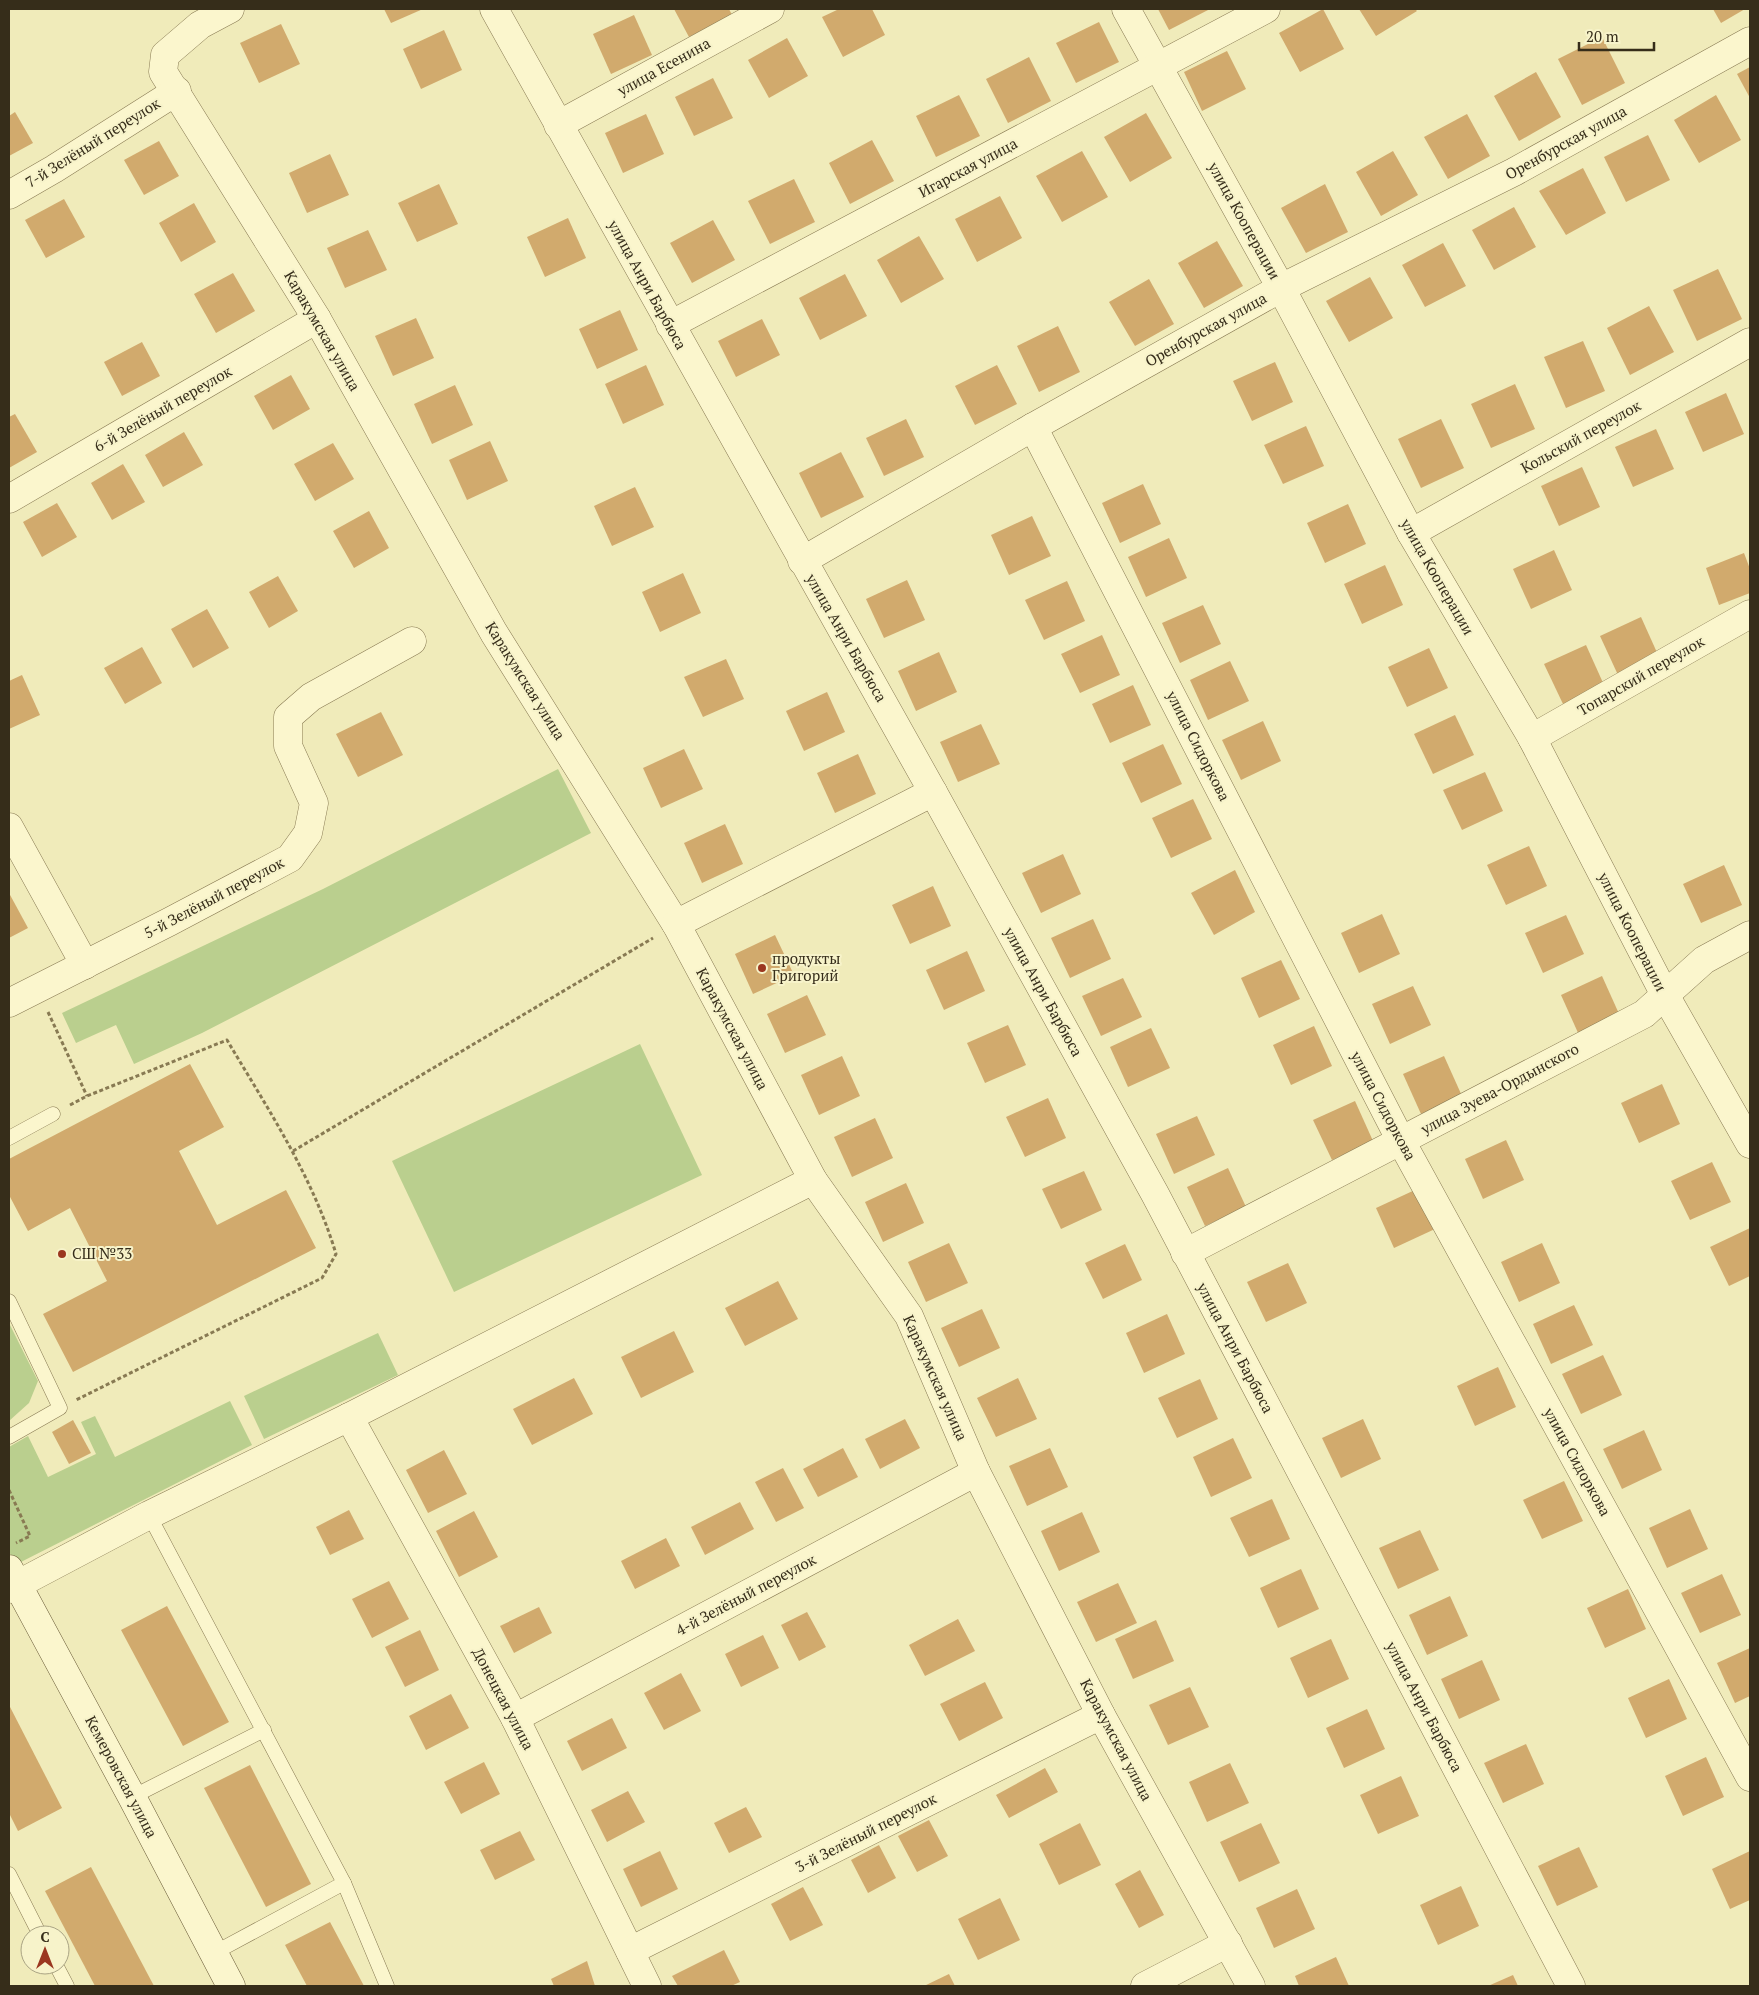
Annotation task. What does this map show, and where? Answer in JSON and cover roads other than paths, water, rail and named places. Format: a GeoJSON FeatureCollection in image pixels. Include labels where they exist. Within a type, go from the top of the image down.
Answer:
{"type":"FeatureCollection","features":[{"type":"Feature","properties":{"kind":"street","name":"Каракумская улица"},"geometry":{"type":"LineString","coordinates":[[230,9],[196,17],[165,55],[163,72],[317,319],[494,633],[676,924],[813,1180],[908,1316],[976,1472],[1102,1715],[1251,1986]]}},
{"type":"Feature","properties":{"kind":"street","name":"улица Анри Барбюса"},"geometry":{"type":"LineString","coordinates":[[494,9],[670,326],[933,792],[1150,1185],[1571,1986]]}},
{"type":"Feature","properties":{"kind":"street","name":"улица Есенина"},"geometry":{"type":"LineString","coordinates":[[558,125],[770,9]]}},
{"type":"Feature","properties":{"kind":"street","name":"улица Кооперации"},"geometry":{"type":"LineString","coordinates":[[1126,9],[1281,288],[1411,533],[1532,738],[1665,995],[1750,1144]]}},
{"type":"Feature","properties":{"kind":"street","name":"Игарская улица"},"geometry":{"type":"LineString","coordinates":[[670,326],[1266,9]]}},
{"type":"Feature","properties":{"kind":"street","name":"Оренбурская улица"},"geometry":{"type":"LineString","coordinates":[[802,561],[1034,427],[1281,288],[1514,172],[1750,41]]}},
{"type":"Feature","properties":{"kind":"street","name":"7-й Зелёный переулок"},"geometry":{"type":"LineString","coordinates":[[9,195],[176,91]]}},
{"type":"Feature","properties":{"kind":"street","name":"6-й Зелёный переулок"},"geometry":{"type":"LineString","coordinates":[[9,499],[317,319]]}},
{"type":"Feature","properties":{"kind":"street","name":"Кольский переулок"},"geometry":{"type":"LineString","coordinates":[[1411,533],[1750,342]]}},
{"type":"Feature","properties":{"kind":"street","name":"улица Сидоркова"},"geometry":{"type":"LineString","coordinates":[[1034,427],[1401,1141],[1750,1777]]}},
{"type":"Feature","properties":{"kind":"street","name":"Топарский переулок"},"geometry":{"type":"LineString","coordinates":[[1532,738],[1750,614]]}},
{"type":"Feature","properties":{"kind":"street","name":"5-й Зелёный переулок"},"geometry":{"type":"LineString","coordinates":[[85,964],[170,922],[290,858],[308,833],[314,803],[288,746],[288,717],[312,697],[412,641]]}},
{"type":"Feature","properties":{"kind":"street"},"geometry":{"type":"LineString","coordinates":[[676,924],[933,792]]}},
{"type":"Feature","properties":{"kind":"street"},"geometry":{"type":"LineString","coordinates":[[9,1004],[85,964],[10,830]]}},
{"type":"Feature","properties":{"kind":"street","name":"улица Зуева-Ордынского"},"geometry":{"type":"LineString","coordinates":[[1185,1253],[1644,1014],[1704,960],[1750,935]]}},
{"type":"Feature","properties":{"kind":"street"},"geometry":{"type":"LineString","coordinates":[[12,1581],[349,1417],[813,1180]]}},
{"type":"Feature","properties":{"kind":"street","name":"Донецкая улица"},"geometry":{"type":"LineString","coordinates":[[349,1417],[515,1718],[647,1986]]}},
{"type":"Feature","properties":{"kind":"street","name":"4-й Зелёный переулок"},"geometry":{"type":"LineString","coordinates":[[515,1718],[976,1472]]}},
{"type":"Feature","properties":{"kind":"street","name":"Кемеровская улица"},"geometry":{"type":"LineString","coordinates":[[12,1581],[132,1797],[231,1986]]}},
{"type":"Feature","properties":{"kind":"street","name":"3-й Зелёный переулок"},"geometry":{"type":"LineString","coordinates":[[630,1952],[1102,1715]]}},
{"type":"Feature","properties":{"kind":"street"},"geometry":{"type":"LineString","coordinates":[[1145,1986],[1228,1943]]}},
{"type":"Feature","properties":{"kind":"lane"},"geometry":{"type":"LineString","coordinates":[[9,1138],[54,1114]]}},
{"type":"Feature","properties":{"kind":"lane"},"geometry":{"type":"LineString","coordinates":[[9,1301],[60,1408],[9,1437]]}},
{"type":"Feature","properties":{"kind":"lane"},"geometry":{"type":"LineString","coordinates":[[149,1515],[344,1883],[387,1986]]}},
{"type":"Feature","properties":{"kind":"lane"},"geometry":{"type":"LineString","coordinates":[[132,1797],[264,1730]]}},
{"type":"Feature","properties":{"kind":"lane"},"geometry":{"type":"LineString","coordinates":[[9,1874],[35,1925]]}},
{"type":"Feature","properties":{"kind":"lane"},"geometry":{"type":"LineString","coordinates":[[214,1953],[344,1883]]}},
{"type":"Feature","properties":{"kind":"place","name":"продукты Григорий"},"geometry":{"type":"Point","coordinates":[762,968]}},
{"type":"Feature","properties":{"kind":"place","name":"СШ №33"},"geometry":{"type":"Point","coordinates":[62,1254]}}]}
